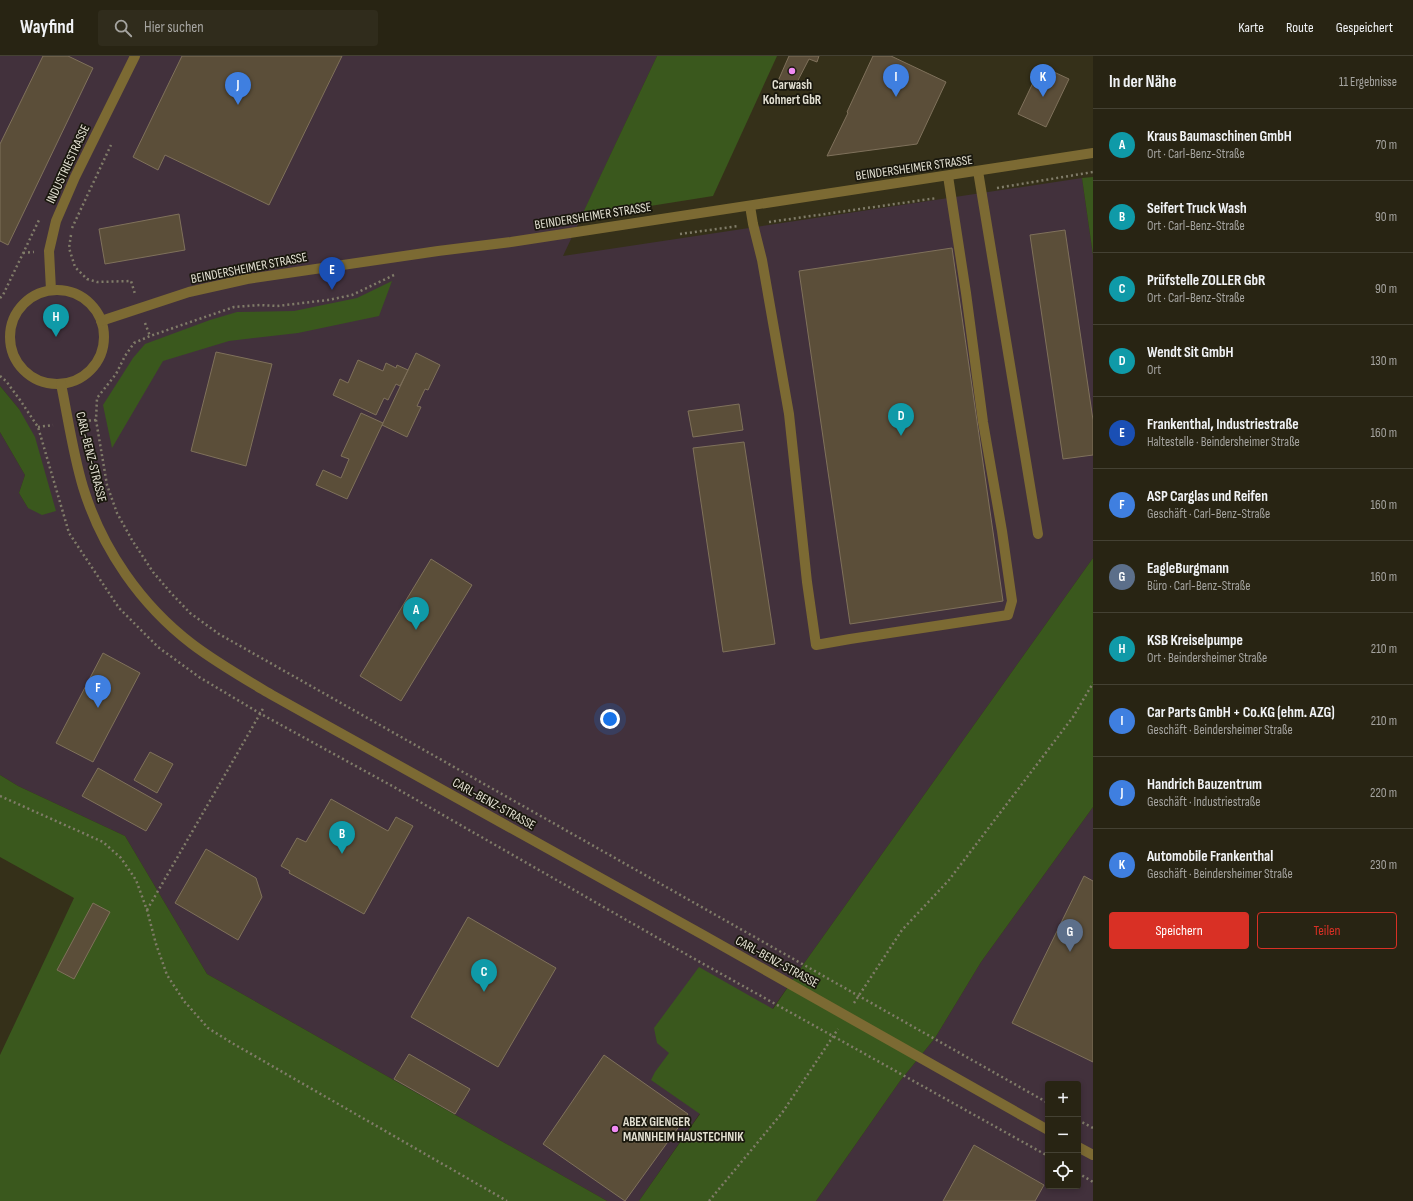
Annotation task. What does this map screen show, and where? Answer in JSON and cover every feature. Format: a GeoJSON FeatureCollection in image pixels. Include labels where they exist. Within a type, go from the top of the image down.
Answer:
{"type":"FeatureCollection","features":[{"type":"Feature","properties":{"kind":"street","name":"INDUSTRIESTRASSE"},"geometry":{"type":"LineString","coordinates":[[51,290],[49,250],[56,222],[75,177],[135,56]]}},
{"type":"Feature","properties":{"kind":"street","name":"BEINDERSHEIMER STRASSE"},"geometry":{"type":"LineString","coordinates":[[101,321],[189,292],[247,278],[438,250],[518,241],[978,172],[1093,153]]}},
{"type":"Feature","properties":{"kind":"street"},"geometry":{"type":"LineString","coordinates":[[978,172],[1038,534]]}},
{"type":"Feature","properties":{"kind":"street"},"geometry":{"type":"LineString","coordinates":[[750,206],[762,260],[789,414],[807,582],[816,645],[865,636],[1008,615],[1012,601],[983,422],[966,293],[948,176]]}},
{"type":"Feature","properties":{"kind":"street"},"geometry":{"type":"LineString","coordinates":[[51,290],[67,290],[82,296],[94,307],[101,321],[104,333],[100,357],[93,367],[84,375],[73,381],[61,384],[47,383],[24,371],[16,361],[5,335],[18,310],[27,300],[38,293],[51,290]]}},
{"type":"Feature","properties":{"kind":"street","name":"CARL-BENZ-STRASSE"},"geometry":{"type":"LineString","coordinates":[[61,384],[83,487],[92,515],[113,556],[136,589],[162,618],[192,644],[230,670],[272,695],[726,948],[1045,1128]]}},
{"type":"Feature","properties":{"kind":"street"},"geometry":{"type":"LineString","coordinates":[[1081,1149],[1093,1155]]}},
{"type":"Feature","properties":{"kind":"path"},"geometry":{"type":"LineString","coordinates":[[114,139],[72,230],[69,248],[75,267],[87,279],[97,282],[131,281],[150,336]]}},
{"type":"Feature","properties":{"kind":"path"},"geometry":{"type":"LineString","coordinates":[[0,298],[3,295],[23,253]]}},
{"type":"Feature","properties":{"kind":"path"},"geometry":{"type":"LineString","coordinates":[[398,273],[352,295],[328,300],[277,306],[260,305],[234,307],[150,336],[134,344],[125,356],[116,374],[97,398],[96,420],[107,485],[117,513],[132,540],[153,572],[190,613],[226,638],[1045,1101]]}},
{"type":"Feature","properties":{"kind":"path"},"geometry":{"type":"LineString","coordinates":[[0,376],[6,381],[38,427]]}},
{"type":"Feature","properties":{"kind":"path"},"geometry":{"type":"LineString","coordinates":[[859,996],[902,930],[949,880],[1073,717],[1093,683]]}},
{"type":"Feature","properties":{"kind":"path"},"geometry":{"type":"LineString","coordinates":[[147,910],[272,695]]}},
{"type":"Feature","properties":{"kind":"path"},"geometry":{"type":"LineString","coordinates":[[0,796],[103,842],[121,858],[136,880],[167,975],[184,1001],[208,1028],[238,1047],[507,1201]]}},
{"type":"Feature","properties":{"kind":"path"},"geometry":{"type":"LineString","coordinates":[[709,1201],[782,1113],[833,1036]]}},
{"type":"Feature","properties":{"kind":"path"},"geometry":{"type":"LineString","coordinates":[[1081,1122],[1093,1128]]}},
{"type":"Feature","properties":{"kind":"path"},"geometry":{"type":"LineString","coordinates":[[1081,1175],[1093,1182]]}},
{"type":"Feature","properties":{"kind":"shaded area"},"geometry":{"type":"Polygon","coordinates":[[[0,56],[657,56],[563,256],[1082,178],[1093,255],[1093,558],[805,962],[639,1201],[607,1201],[207,974],[125,836],[18,786],[0,775],[0,432],[25,475],[19,409],[0,386],[0,56]],[[25,475],[19,493],[28,508],[25,475]]]}},
{"type":"Feature","properties":{"kind":"shaded area"},"geometry":{"type":"Polygon","coordinates":[[[1093,807],[1093,1201],[816,1201],[900,1081],[935,1038],[981,962],[1093,807]]]}},
{"type":"Feature","properties":{"kind":"green space"},"geometry":{"type":"Polygon","coordinates":[[[657,56],[777,56],[713,196],[581,217],[657,56]]]}},
{"type":"Feature","properties":{"kind":"green space"},"geometry":{"type":"Polygon","coordinates":[[[1093,177],[1093,255],[1082,178],[1093,177]]]}},
{"type":"Feature","properties":{"kind":"green space"},"geometry":{"type":"Polygon","coordinates":[[[392,281],[379,316],[298,333],[229,341],[163,361],[112,448],[103,405],[133,358],[145,344],[210,320],[237,312],[294,311],[357,298],[392,281]]]}},
{"type":"Feature","properties":{"kind":"green space"},"geometry":{"type":"Polygon","coordinates":[[[0,386],[19,409],[35,437],[56,511],[42,515],[28,508],[19,493],[25,475],[0,432],[0,386]]]}},
{"type":"Feature","properties":{"kind":"green space"},"geometry":{"type":"Polygon","coordinates":[[[1093,558],[1093,807],[981,962],[935,1038],[900,1081],[816,1201],[639,1201],[700,1114],[651,1080],[669,1053],[657,1043],[654,1028],[699,967],[773,1009],[1093,558]]]}},
{"type":"Feature","properties":{"kind":"green space"},"geometry":{"type":"Polygon","coordinates":[[[0,775],[18,786],[125,836],[207,974],[607,1201],[0,1201],[0,1055],[74,898],[0,857],[0,775]]]}},
{"type":"Feature","properties":{"kind":"building"},"geometry":{"type":"Polygon","coordinates":[[[43,56],[68,56],[93,68],[8,245],[0,241],[0,144],[43,56]]]}},
{"type":"Feature","properties":{"kind":"building"},"geometry":{"type":"Polygon","coordinates":[[[182,56],[342,56],[269,205],[165,155],[158,170],[133,157],[182,56]]]}},
{"type":"Feature","properties":{"kind":"building","name":"Carwash Kohnert GbR"},"geometry":{"type":"Polygon","coordinates":[[[789,56],[819,56],[817,62],[809,59],[794,88],[778,81],[789,56]]]}},
{"type":"Feature","properties":{"kind":"building"},"geometry":{"type":"Polygon","coordinates":[[[873,56],[891,56],[946,82],[917,144],[827,156],[848,113],[847,112],[873,56]]]}},
{"type":"Feature","properties":{"kind":"building"},"geometry":{"type":"Polygon","coordinates":[[[1041,66],[1069,79],[1046,127],[1018,114],[1041,66]]]}},
{"type":"Feature","properties":{"kind":"building"},"geometry":{"type":"Polygon","coordinates":[[[179,214],[185,250],[105,264],[99,229],[179,214]]]}},
{"type":"Feature","properties":{"kind":"building"},"geometry":{"type":"Polygon","coordinates":[[[1065,230],[1093,420],[1093,455],[1063,459],[1030,235],[1065,230]]]}},
{"type":"Feature","properties":{"kind":"building"},"geometry":{"type":"Polygon","coordinates":[[[952,248],[1003,601],[850,624],[799,271],[952,248]]]}},
{"type":"Feature","properties":{"kind":"building"},"geometry":{"type":"Polygon","coordinates":[[[216,352],[272,364],[246,466],[191,451],[216,352]]]}},
{"type":"Feature","properties":{"kind":"building"},"geometry":{"type":"Polygon","coordinates":[[[416,353],[440,365],[428,390],[425,389],[417,406],[421,407],[407,437],[382,425],[416,353]]]}},
{"type":"Feature","properties":{"kind":"building"},"geometry":{"type":"Polygon","coordinates":[[[358,360],[383,371],[386,363],[396,368],[397,365],[408,370],[400,386],[396,384],[388,400],[384,398],[376,415],[333,395],[340,379],[348,383],[358,360]]]}},
{"type":"Feature","properties":{"kind":"building"},"geometry":{"type":"Polygon","coordinates":[[[739,404],[743,430],[693,437],[688,411],[739,404]]]}},
{"type":"Feature","properties":{"kind":"building"},"geometry":{"type":"Polygon","coordinates":[[[361,413],[383,423],[347,499],[316,485],[323,470],[341,478],[349,459],[341,456],[361,413]]]}},
{"type":"Feature","properties":{"kind":"building"},"geometry":{"type":"Polygon","coordinates":[[[744,442],[775,644],[723,652],[693,448],[744,442]]]}},
{"type":"Feature","properties":{"kind":"building"},"geometry":{"type":"Polygon","coordinates":[[[431,559],[472,585],[401,701],[360,676],[431,559]]]}},
{"type":"Feature","properties":{"kind":"building"},"geometry":{"type":"Polygon","coordinates":[[[103,653],[140,673],[93,762],[56,743],[103,653]]]}},
{"type":"Feature","properties":{"kind":"building"},"geometry":{"type":"Polygon","coordinates":[[[150,752],[173,764],[157,793],[134,780],[150,752]]]}},
{"type":"Feature","properties":{"kind":"building"},"geometry":{"type":"Polygon","coordinates":[[[98,768],[162,804],[146,831],[82,796],[98,768]]]}},
{"type":"Feature","properties":{"kind":"building"},"geometry":{"type":"Polygon","coordinates":[[[331,799],[388,831],[396,817],[413,826],[364,914],[289,873],[290,871],[281,866],[297,838],[306,842],[331,799]]]}},
{"type":"Feature","properties":{"kind":"building"},"geometry":{"type":"Polygon","coordinates":[[[206,849],[256,878],[262,897],[238,940],[175,903],[206,849]]]}},
{"type":"Feature","properties":{"kind":"building"},"geometry":{"type":"Polygon","coordinates":[[[1084,876],[1093,881],[1093,1062],[1012,1023],[1084,876]]]}},
{"type":"Feature","properties":{"kind":"building"},"geometry":{"type":"Polygon","coordinates":[[[93,903],[110,912],[74,979],[57,970],[93,903]]]}},
{"type":"Feature","properties":{"kind":"building"},"geometry":{"type":"Polygon","coordinates":[[[468,917],[556,968],[498,1067],[411,1017],[468,917]]]}},
{"type":"Feature","properties":{"kind":"building"},"geometry":{"type":"Polygon","coordinates":[[[409,1054],[470,1089],[455,1114],[394,1079],[409,1054]]]}},
{"type":"Feature","properties":{"kind":"building","name":"ABEX GIENGER MANNHEIM HAUSTECHNIK"},"geometry":{"type":"Polygon","coordinates":[[[604,1055],[688,1114],[625,1201],[543,1144],[604,1055]]]}},
{"type":"Feature","properties":{"kind":"building"},"geometry":{"type":"Polygon","coordinates":[[[974,1145],[1044,1185],[1035,1201],[943,1201],[974,1145]]]}},
{"type":"Feature","properties":{"kind":"place","name":"Carwash Kohnert GbR"},"geometry":{"type":"Point","coordinates":[792,71]}},
{"type":"Feature","properties":{"kind":"place","name":"Car Parts GmbH + Co.KG (ehm. AZG)"},"geometry":{"type":"Point","coordinates":[896,97]}},
{"type":"Feature","properties":{"kind":"place","name":"Automobile Frankenthal"},"geometry":{"type":"Point","coordinates":[1043,97]}},
{"type":"Feature","properties":{"kind":"place","name":"Handrich Bauzentrum"},"geometry":{"type":"Point","coordinates":[238,105]}},
{"type":"Feature","properties":{"kind":"place","name":"Frankenthal, Industriestraße"},"geometry":{"type":"Point","coordinates":[332,290]}},
{"type":"Feature","properties":{"kind":"place","name":"KSB Kreiselpumpe"},"geometry":{"type":"Point","coordinates":[56,337]}},
{"type":"Feature","properties":{"kind":"place","name":"Wendt Sit GmbH"},"geometry":{"type":"Point","coordinates":[901,436]}},
{"type":"Feature","properties":{"kind":"place","name":"Kraus Baumaschinen GmbH"},"geometry":{"type":"Point","coordinates":[416,630]}},
{"type":"Feature","properties":{"kind":"place","name":"ASP Carglas und Reifen"},"geometry":{"type":"Point","coordinates":[98,708]}},
{"type":"Feature","properties":{"kind":"place","name":"Seifert Truck Wash"},"geometry":{"type":"Point","coordinates":[342,854]}},
{"type":"Feature","properties":{"kind":"place","name":"EagleBurgmann"},"geometry":{"type":"Point","coordinates":[1070,952]}},
{"type":"Feature","properties":{"kind":"place","name":"Prüfstelle ZOLLER GbR"},"geometry":{"type":"Point","coordinates":[484,992]}},
{"type":"Feature","properties":{"kind":"place","name":"ABEX GIENGER MANNHEIM HAUSTECHNIK"},"geometry":{"type":"Point","coordinates":[615,1129]}}]}
